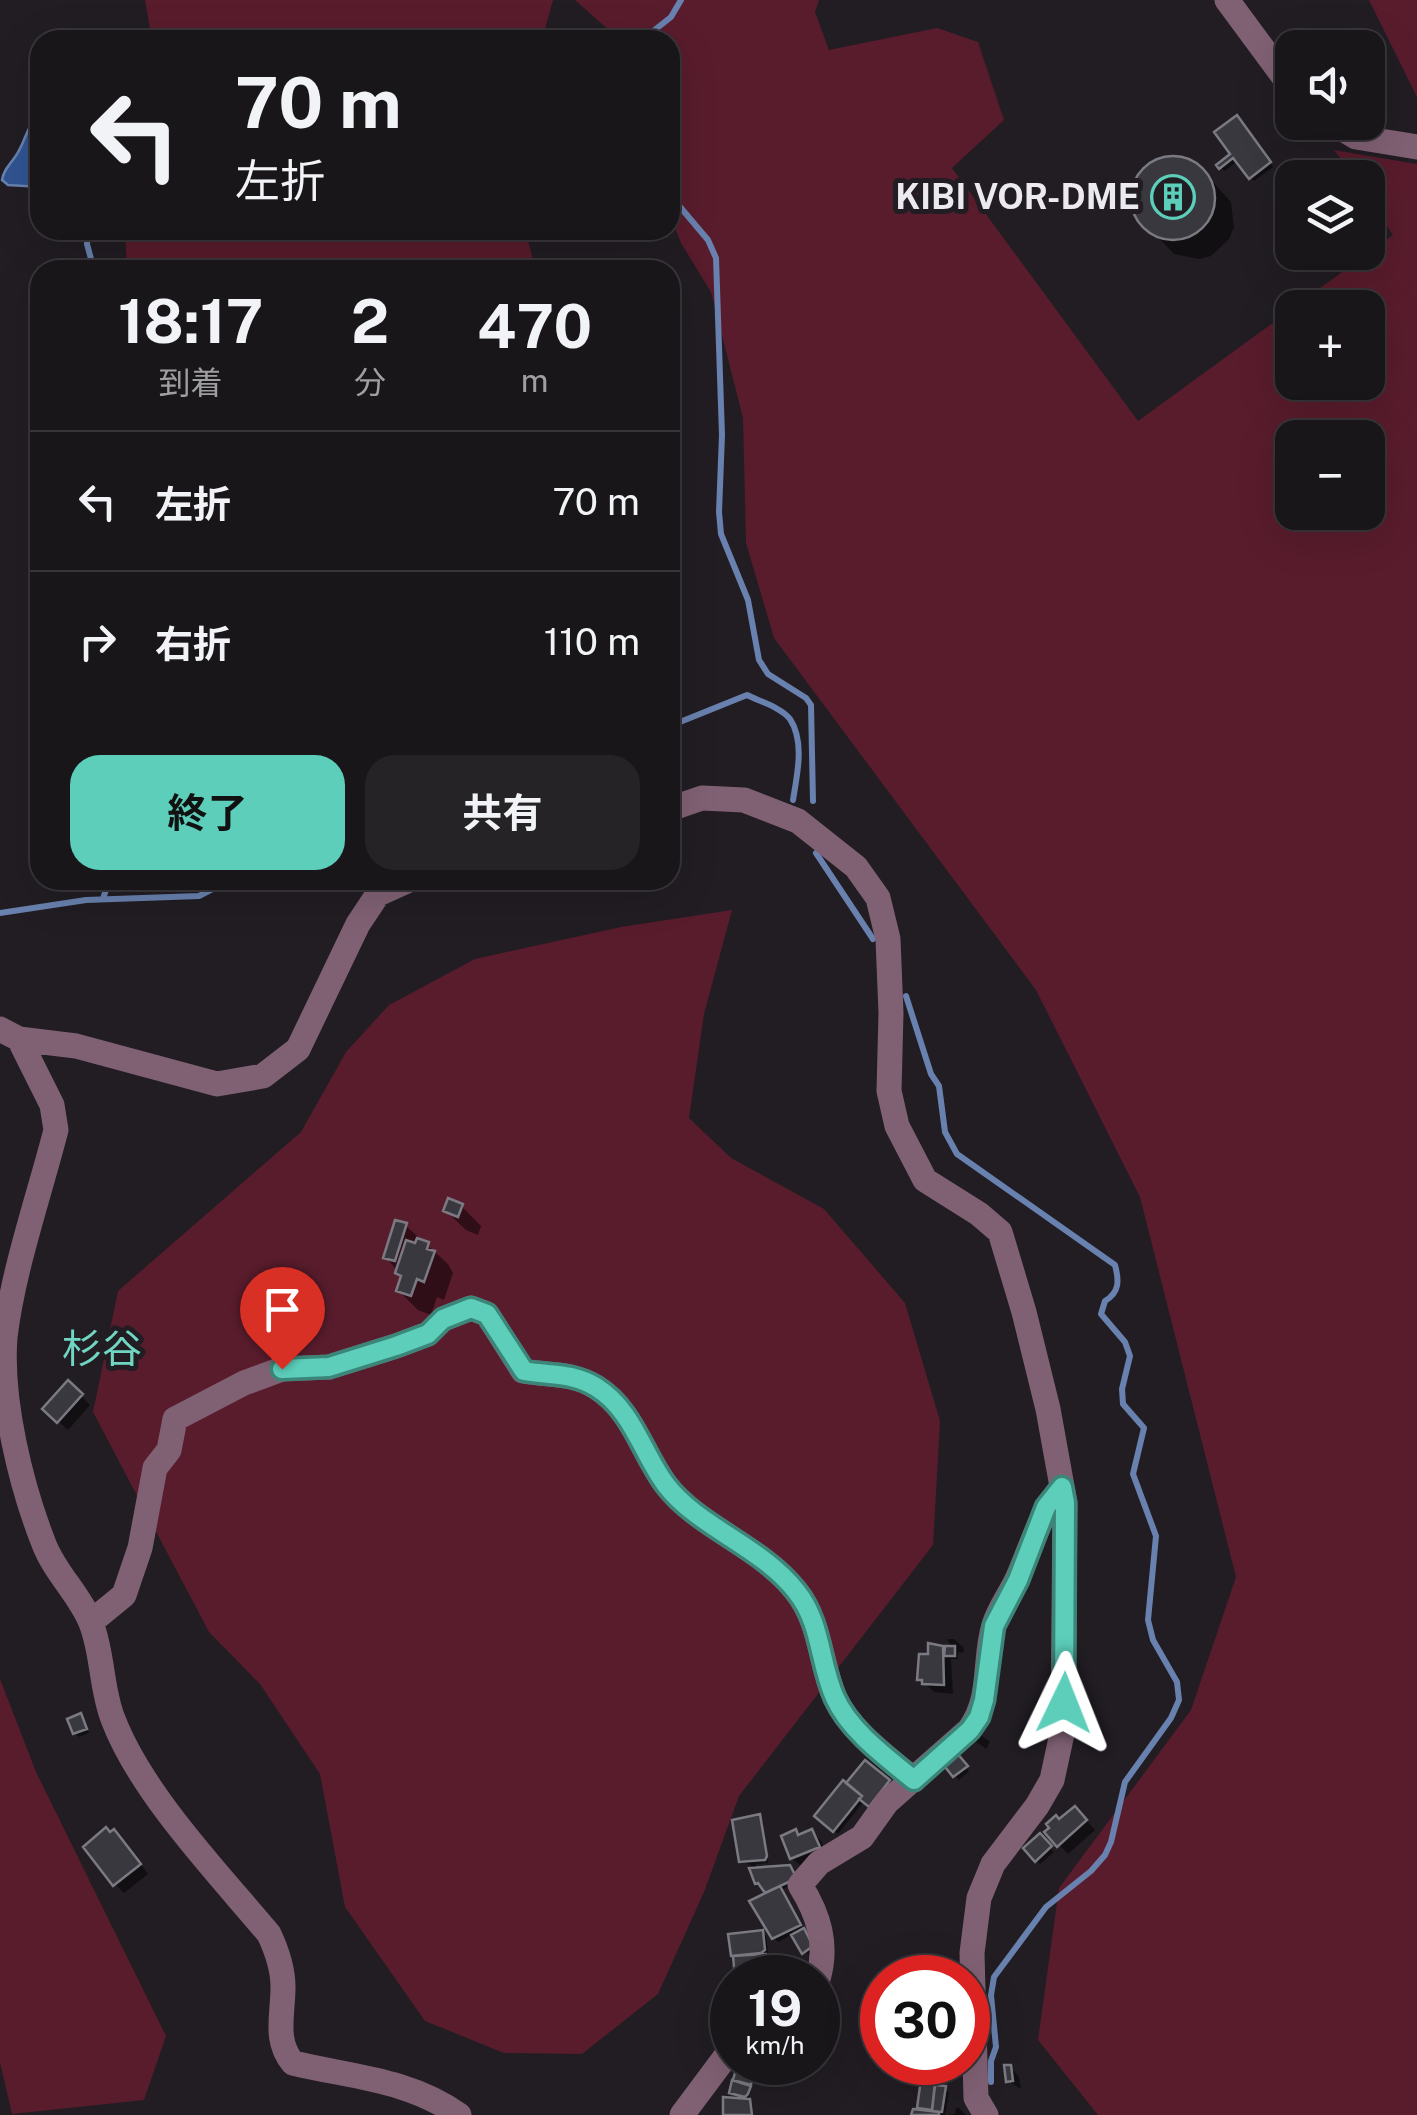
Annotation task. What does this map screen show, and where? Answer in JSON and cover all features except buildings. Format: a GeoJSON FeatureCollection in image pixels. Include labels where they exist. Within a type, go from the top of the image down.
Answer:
{"type":"FeatureCollection","features":[{"type":"Feature","properties":{"kind":"street"},"geometry":{"type":"LineString","coordinates":[[1227,0],[1275,65]]}},
{"type":"Feature","properties":{"kind":"street"},"geometry":{"type":"LineString","coordinates":[[1374,140],[1417,147]]}},
{"type":"Feature","properties":{"kind":"street"},"geometry":{"type":"LineString","coordinates":[[680,806],[702,798],[744,800],[798,821],[856,867],[878,898],[888,939],[892,1012],[889,1090],[897,1126],[925,1180],[1000,1232],[1024,1312],[1062,1487],[1066,1678],[1060,1755],[1052,1780],[993,1864],[979,1898],[972,1953],[976,2098],[986,2115]]}},
{"type":"Feature","properties":{"kind":"street"},"geometry":{"type":"LineString","coordinates":[[10,1034],[76,1046],[217,1084],[263,1076],[298,1050],[358,924],[378,894],[387,890]]}},
{"type":"Feature","properties":{"kind":"street"},"geometry":{"type":"LineString","coordinates":[[10,1034],[52,1105],[56,1130],[10,1302],[4,1340],[12,1477],[46,1549],[91,1622],[112,1718],[157,1796],[269,1934],[280,1959],[284,1984],[280,2036],[283,2052],[293,2064],[344,2071],[402,2088],[441,2102],[459,2115]]}},
{"type":"Feature","properties":{"kind":"street"},"geometry":{"type":"LineString","coordinates":[[91,1622],[124,1594],[140,1548],[155,1468],[169,1450],[175,1420],[244,1383],[282,1369],[329,1367],[396,1346],[428,1334],[443,1319],[471,1308],[487,1314],[524,1371],[570,1374],[599,1388],[624,1412],[667,1487],[769,1563],[798,1593],[817,1629],[834,1696],[848,1721],[914,1780]]}},
{"type":"Feature","properties":{"kind":"street"},"geometry":{"type":"LineString","coordinates":[[823,1955],[814,1908],[800,1886],[819,1863],[862,1837],[887,1802],[970,1730],[979,1717],[994,1626],[1018,1580],[1046,1507],[1062,1487]]}},
{"type":"Feature","properties":{"kind":"street"},"geometry":{"type":"LineString","coordinates":[[682,2115],[710,2077]]}},
{"type":"Feature","properties":{"kind":"shaded area"},"geometry":{"type":"Polygon","coordinates":[[[145,0],[553,0],[545,30],[150,30],[145,0]]]}},
{"type":"Feature","properties":{"kind":"shaded area"},"geometry":{"type":"Polygon","coordinates":[[[575,0],[819,0],[815,12],[829,50],[937,28],[978,42],[1004,120],[952,168],[1138,421],[1275,321],[1275,400],[1385,400],[1385,290],[1317,290],[1345,270],[1385,270],[1385,241],[1393,235],[1385,223],[1385,160],[1341,160],[1334,150],[1417,164],[1417,2115],[1098,2115],[1038,2040],[1059,1888],[1191,1710],[1236,1577],[1140,1197],[1036,990],[774,638],[746,543],[743,418],[711,292],[680,240],[680,30],[609,30],[575,0]]]}},
{"type":"Feature","properties":{"kind":"shaded area"},"geometry":{"type":"Polygon","coordinates":[[[1369,0],[1417,0],[1417,97],[1385,30],[1369,0]]]}},
{"type":"Feature","properties":{"kind":"shaded area"},"geometry":{"type":"Polygon","coordinates":[[[126,240],[528,240],[533,260],[126,260],[126,240]]]}},
{"type":"Feature","properties":{"kind":"shaded area"},"geometry":{"type":"Polygon","coordinates":[[[732,910],[704,1014],[689,1118],[731,1158],[824,1209],[905,1303],[940,1421],[933,1545],[739,1796],[704,1892],[658,1994],[582,2054],[504,2053],[425,2021],[345,1907],[320,1774],[260,1684],[209,1632],[93,1412],[118,1291],[301,1132],[346,1052],[389,1005],[475,959],[621,927],[732,910]]]}},
{"type":"Feature","properties":{"kind":"shaded area"},"geometry":{"type":"Polygon","coordinates":[[[0,1679],[36,1772],[166,2036],[144,2100],[12,2114],[0,2062],[0,1679]]]}},
{"type":"Feature","properties":{"kind":"water"},"geometry":{"type":"Polygon","coordinates":[[[30,127],[30,186],[8,185],[2,180],[30,127]]]}},
{"type":"Feature","properties":{"kind":"waterway"},"geometry":{"type":"LineString","coordinates":[[655,30],[671,17],[681,0]]}},
{"type":"Feature","properties":{"kind":"waterway"},"geometry":{"type":"LineString","coordinates":[[680,207],[708,240],[716,258],[721,534],[748,600],[759,660],[768,674],[811,705],[813,801]]}},
{"type":"Feature","properties":{"kind":"waterway"},"geometry":{"type":"LineString","coordinates":[[87,240],[91,260]]}},
{"type":"Feature","properties":{"kind":"waterway"},"geometry":{"type":"LineString","coordinates":[[680,722],[747,695],[782,711],[790,719],[797,738],[799,759],[793,800]]}},
{"type":"Feature","properties":{"kind":"waterway"},"geometry":{"type":"LineString","coordinates":[[816,853],[873,939]]}},
{"type":"Feature","properties":{"kind":"waterway"},"geometry":{"type":"LineString","coordinates":[[103,899],[106,890]]}},
{"type":"Feature","properties":{"kind":"waterway"},"geometry":{"type":"LineString","coordinates":[[0,913],[86,900],[199,896],[211,890]]}},
{"type":"Feature","properties":{"kind":"waterway"},"geometry":{"type":"LineString","coordinates":[[906,996],[931,1074],[939,1086],[945,1132],[957,1154],[1115,1265],[1117,1285],[1101,1314],[1125,1342],[1130,1356],[1122,1389],[1123,1404],[1144,1428],[1133,1474],[1156,1536],[1148,1620],[1153,1640],[1177,1682],[1179,1700],[1171,1718],[1125,1782],[1105,1855],[1046,1907],[994,1977],[991,1995],[996,2047],[991,2082]]}},
{"type":"Feature","properties":{"kind":"place","name":"KIBI VOR-DME"},"geometry":{"type":"Point","coordinates":[1173,197]}},
{"type":"Feature","properties":{"kind":"district","name":"杉谷"},"geometry":{"type":"Point","coordinates":[102,1349]}},
{"type":"Feature","properties":{"kind":"route"},"geometry":{"type":"LineString","coordinates":[[282,1369],[329,1367],[428,1334],[443,1319],[471,1308],[487,1314],[524,1371],[570,1374],[599,1388],[624,1412],[667,1487],[769,1563],[798,1593],[817,1629],[834,1696],[848,1721],[914,1780],[970,1730],[979,1717],[994,1626],[1018,1580],[1046,1507],[1062,1487],[1064,1703]]}}]}
